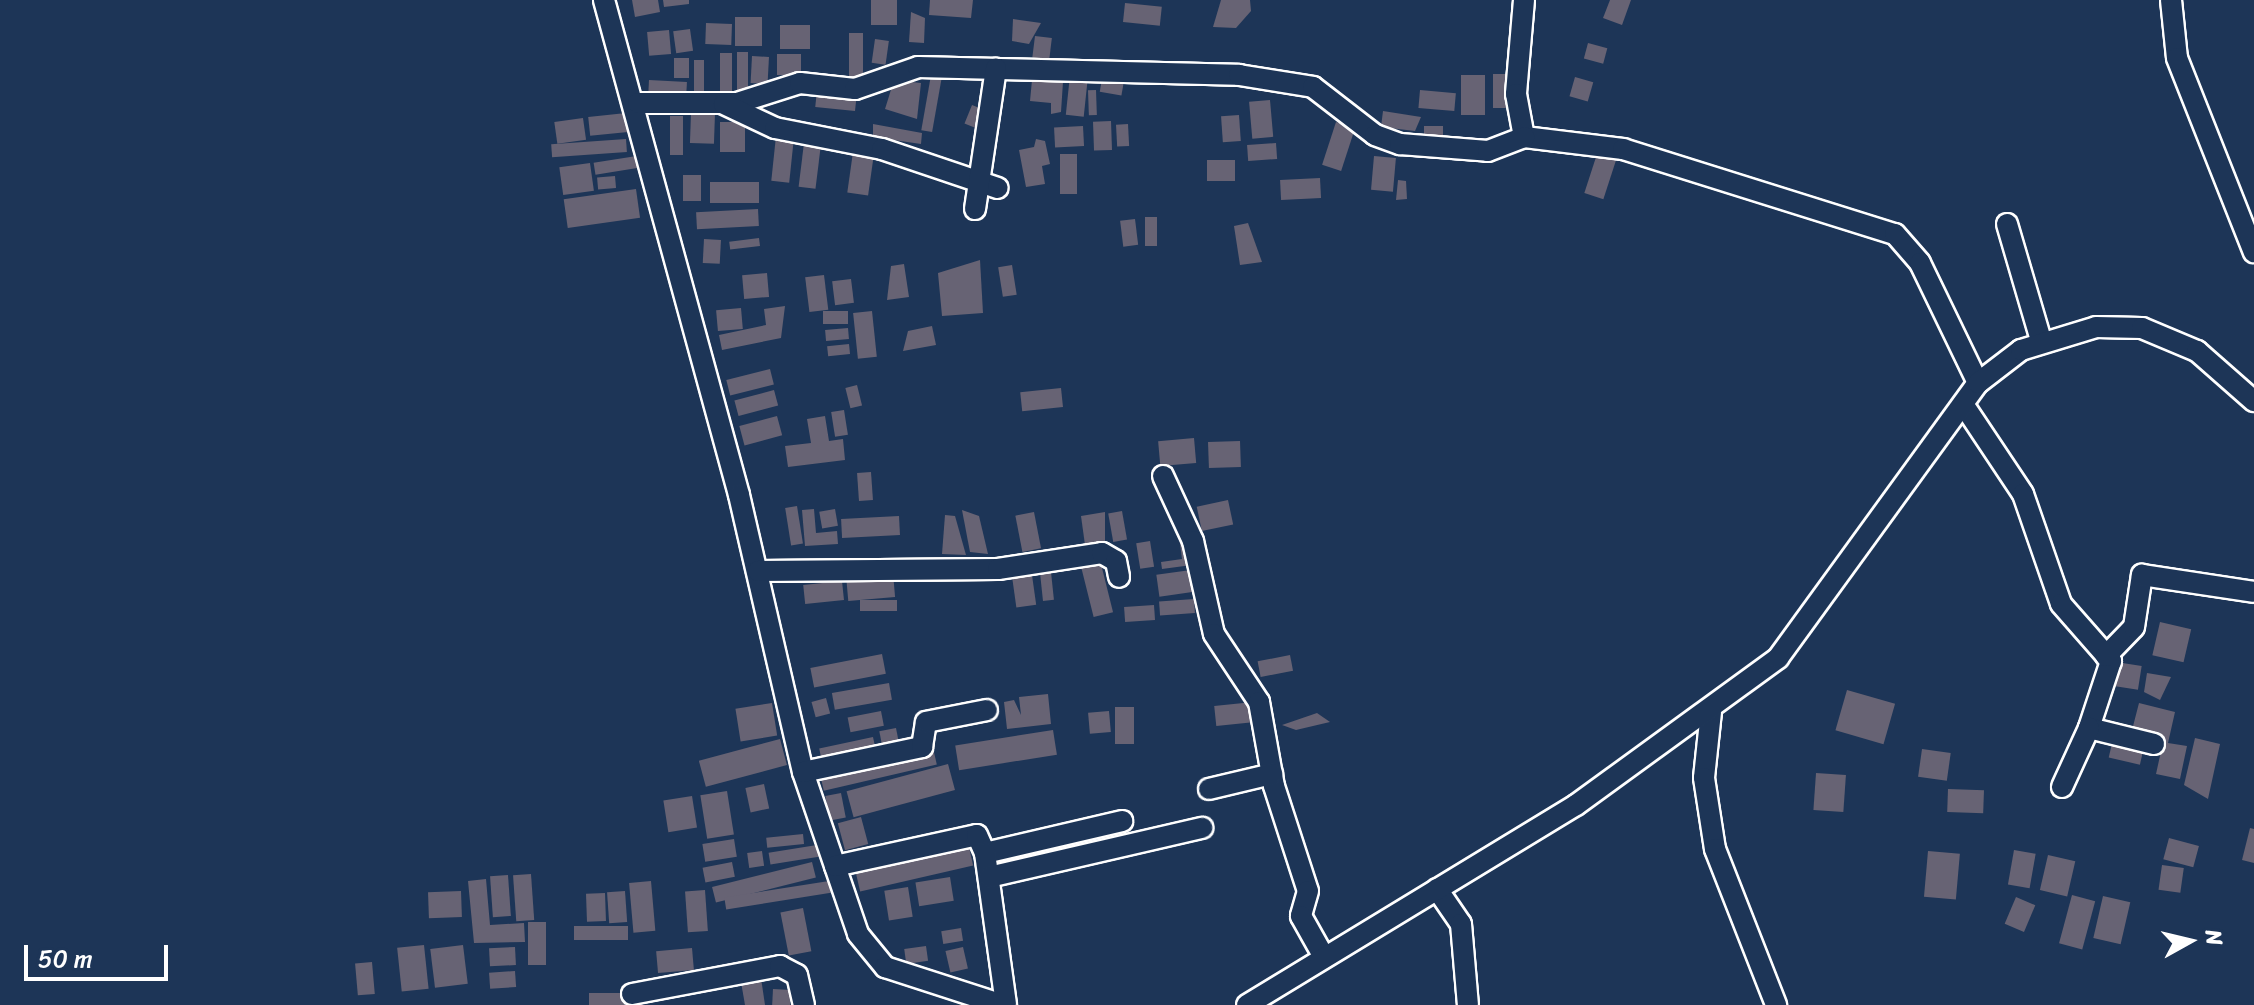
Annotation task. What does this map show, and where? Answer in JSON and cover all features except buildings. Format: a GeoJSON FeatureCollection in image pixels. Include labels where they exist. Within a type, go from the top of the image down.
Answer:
{"type":"FeatureCollection","features":[{"type":"Feature","properties":{"kind":"street"},"geometry":{"type":"LineString","coordinates":[[604,0],[638,103],[758,571],[803,772],[835,866],[875,960],[1005,1005],[989,877],[985,853],[977,835],[835,866]]}},
{"type":"Feature","properties":{"kind":"street"},"geometry":{"type":"LineString","coordinates":[[1524,0],[1516,94],[1524,137]]}},
{"type":"Feature","properties":{"kind":"street"},"geometry":{"type":"LineString","coordinates":[[2171,0],[2177,58],[2254,252]]}},
{"type":"Feature","properties":{"kind":"street"},"geometry":{"type":"LineString","coordinates":[[638,103],[724,104],[800,83],[862,88],[911,68],[1298,83],[1375,135],[1436,151],[1488,151],[1524,137],[1623,149],[1895,234],[1920,263],[1978,383]]}},
{"type":"Feature","properties":{"kind":"street"},"geometry":{"type":"LineString","coordinates":[[975,209],[989,187],[996,69]]}},
{"type":"Feature","properties":{"kind":"street"},"geometry":{"type":"LineString","coordinates":[[724,104],[775,128],[882,149],[989,187]]}},
{"type":"Feature","properties":{"kind":"street"},"geometry":{"type":"LineString","coordinates":[[2007,224],[2041,340]]}},
{"type":"Feature","properties":{"kind":"street"},"geometry":{"type":"LineString","coordinates":[[1247,1005],[1437,889],[1711,712],[1795,636],[1978,383],[2041,340],[2096,327],[2142,328],[2197,351],[2254,401]]}},
{"type":"Feature","properties":{"kind":"street"},"geometry":{"type":"LineString","coordinates":[[1963,404],[2023,494],[2061,604],[2106,656],[2112,668],[2062,787]]}},
{"type":"Feature","properties":{"kind":"street"},"geometry":{"type":"LineString","coordinates":[[1163,476],[1193,541],[1214,634],[1259,702],[1272,774],[1308,891],[1303,923],[1324,957]]}},
{"type":"Feature","properties":{"kind":"street"},"geometry":{"type":"LineString","coordinates":[[758,571],[998,569],[1102,553],[1116,561],[1119,577]]}},
{"type":"Feature","properties":{"kind":"street"},"geometry":{"type":"LineString","coordinates":[[2106,656],[2134,627],[2142,575],[2254,592]]}},
{"type":"Feature","properties":{"kind":"street"},"geometry":{"type":"LineString","coordinates":[[803,772],[922,747],[926,722],[987,710]]}},
{"type":"Feature","properties":{"kind":"street"},"geometry":{"type":"LineString","coordinates":[[1711,712],[1704,778],[1715,849],[1776,1005]]}},
{"type":"Feature","properties":{"kind":"street"},"geometry":{"type":"LineString","coordinates":[[2089,728],[2154,744]]}},
{"type":"Feature","properties":{"kind":"street"},"geometry":{"type":"LineString","coordinates":[[1209,789],[1272,774]]}},
{"type":"Feature","properties":{"kind":"street"},"geometry":{"type":"LineString","coordinates":[[985,853],[1122,821]]}},
{"type":"Feature","properties":{"kind":"street"},"geometry":{"type":"LineString","coordinates":[[989,877],[1202,828]]}},
{"type":"Feature","properties":{"kind":"street"},"geometry":{"type":"LineString","coordinates":[[1437,889],[1461,924],[1468,1005]]}},
{"type":"Feature","properties":{"kind":"street"},"geometry":{"type":"LineString","coordinates":[[632,994],[780,966],[797,975],[804,1005]]}}]}
